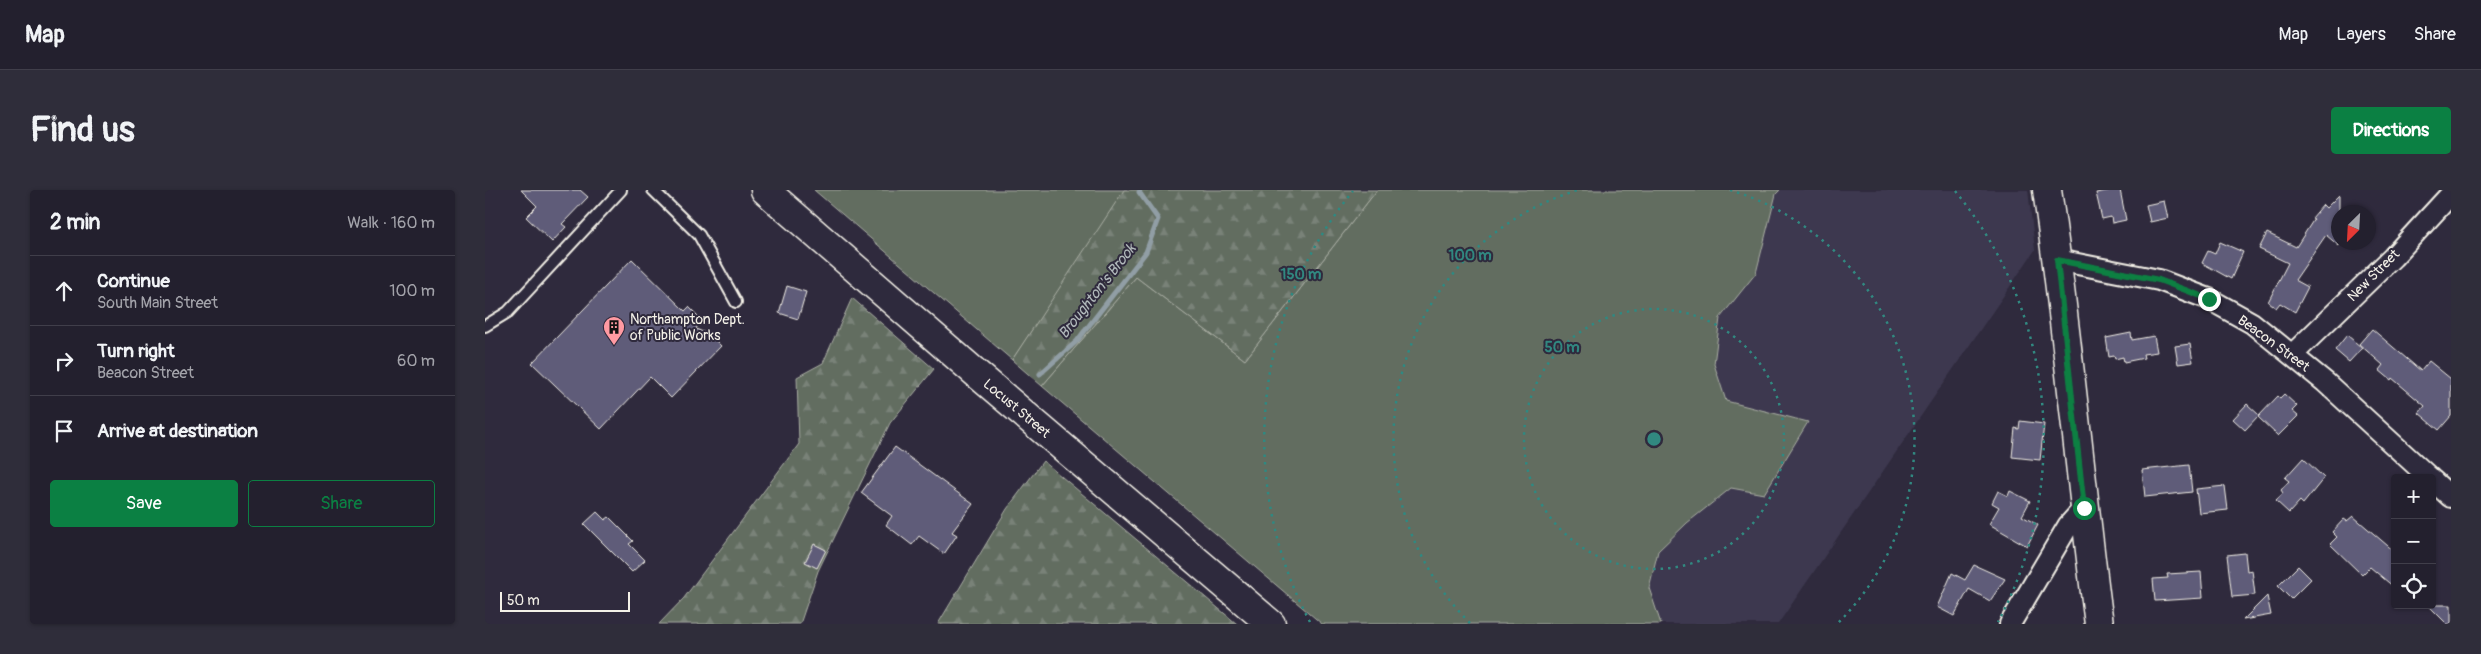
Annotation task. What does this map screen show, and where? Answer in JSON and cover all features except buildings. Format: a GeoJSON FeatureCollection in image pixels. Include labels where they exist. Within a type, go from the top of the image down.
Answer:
{"type":"FeatureCollection","features":[{"type":"Feature","properties":{"kind":"main road","name":"Locust Street"},"geometry":{"type":"LineString","coordinates":[[765,190],[969,368],[1271,624]]}},
{"type":"Feature","properties":{"kind":"main road"},"geometry":{"type":"LineString","coordinates":[[2047,190],[2057,260],[2084,508],[2099,624]]}},
{"type":"Feature","properties":{"kind":"street","name":"New Street"},"geometry":{"type":"LineString","coordinates":[[2293,354],[2393,257],[2451,194]]}},
{"type":"Feature","properties":{"kind":"street","name":"Beacon Street"},"geometry":{"type":"LineString","coordinates":[[2057,260],[2159,280],[2209,299],[2252,323],[2293,354],[2425,474]]}},
{"type":"Feature","properties":{"kind":"street","name":"Beacon Street"},"geometry":{"type":"LineString","coordinates":[[2436,484],[2451,497]]}},
{"type":"Feature","properties":{"kind":"street"},"geometry":{"type":"LineString","coordinates":[[2011,624],[2068,526],[2084,508]]}},
{"type":"Feature","properties":{"kind":"lane"},"geometry":{"type":"LineString","coordinates":[[485,326],[508,312],[621,190]]}},
{"type":"Feature","properties":{"kind":"lane"},"geometry":{"type":"LineString","coordinates":[[653,190],[699,235],[736,302]]}},
{"type":"Feature","properties":{"kind":"shaded area"},"geometry":{"type":"Polygon","coordinates":[[[814,190],[2028,190],[2035,250],[1778,624],[1322,624],[814,190]]]}},
{"type":"Feature","properties":{"kind":"green space"},"geometry":{"type":"Polygon","coordinates":[[[814,190],[1127,190],[1012,360],[814,190]]]}},
{"type":"Feature","properties":{"kind":"green space"},"geometry":{"type":"Polygon","coordinates":[[[1124,190],[1377,190],[1245,360],[1136,277],[1042,386],[1012,360],[1124,190]]]}},
{"type":"Feature","properties":{"kind":"green space"},"geometry":{"type":"Polygon","coordinates":[[[1377,190],[1780,190],[1776,194],[1756,273],[1720,318],[1714,364],[1726,401],[1808,422],[1764,494],[1731,488],[1687,523],[1658,551],[1649,588],[1661,624],[1322,624],[1042,386],[1136,277],[1245,360],[1377,190]]]}},
{"type":"Feature","properties":{"kind":"green space"},"geometry":{"type":"Polygon","coordinates":[[[852,298],[934,369],[890,423],[818,571],[800,624],[659,624],[684,598],[799,444],[797,377],[823,363],[852,298]]]}},
{"type":"Feature","properties":{"kind":"green space"},"geometry":{"type":"Polygon","coordinates":[[[1043,461],[1237,624],[938,624],[1007,509],[1043,461]]]}},
{"type":"Feature","properties":{"kind":"waterway","name":"Broughton's Brook"},"geometry":{"type":"LineString","coordinates":[[1040,374],[1077,341],[1146,252],[1158,219],[1139,192],[1140,190]]}},
{"type":"Feature","properties":{"kind":"place","name":"Northampton Dept. of Public Works"},"geometry":{"type":"Point","coordinates":[614,346]}},
{"type":"Feature","properties":{"kind":"route"},"geometry":{"type":"LineString","coordinates":[[2084,508],[2057,260],[2159,280],[2209,299]]}}]}
